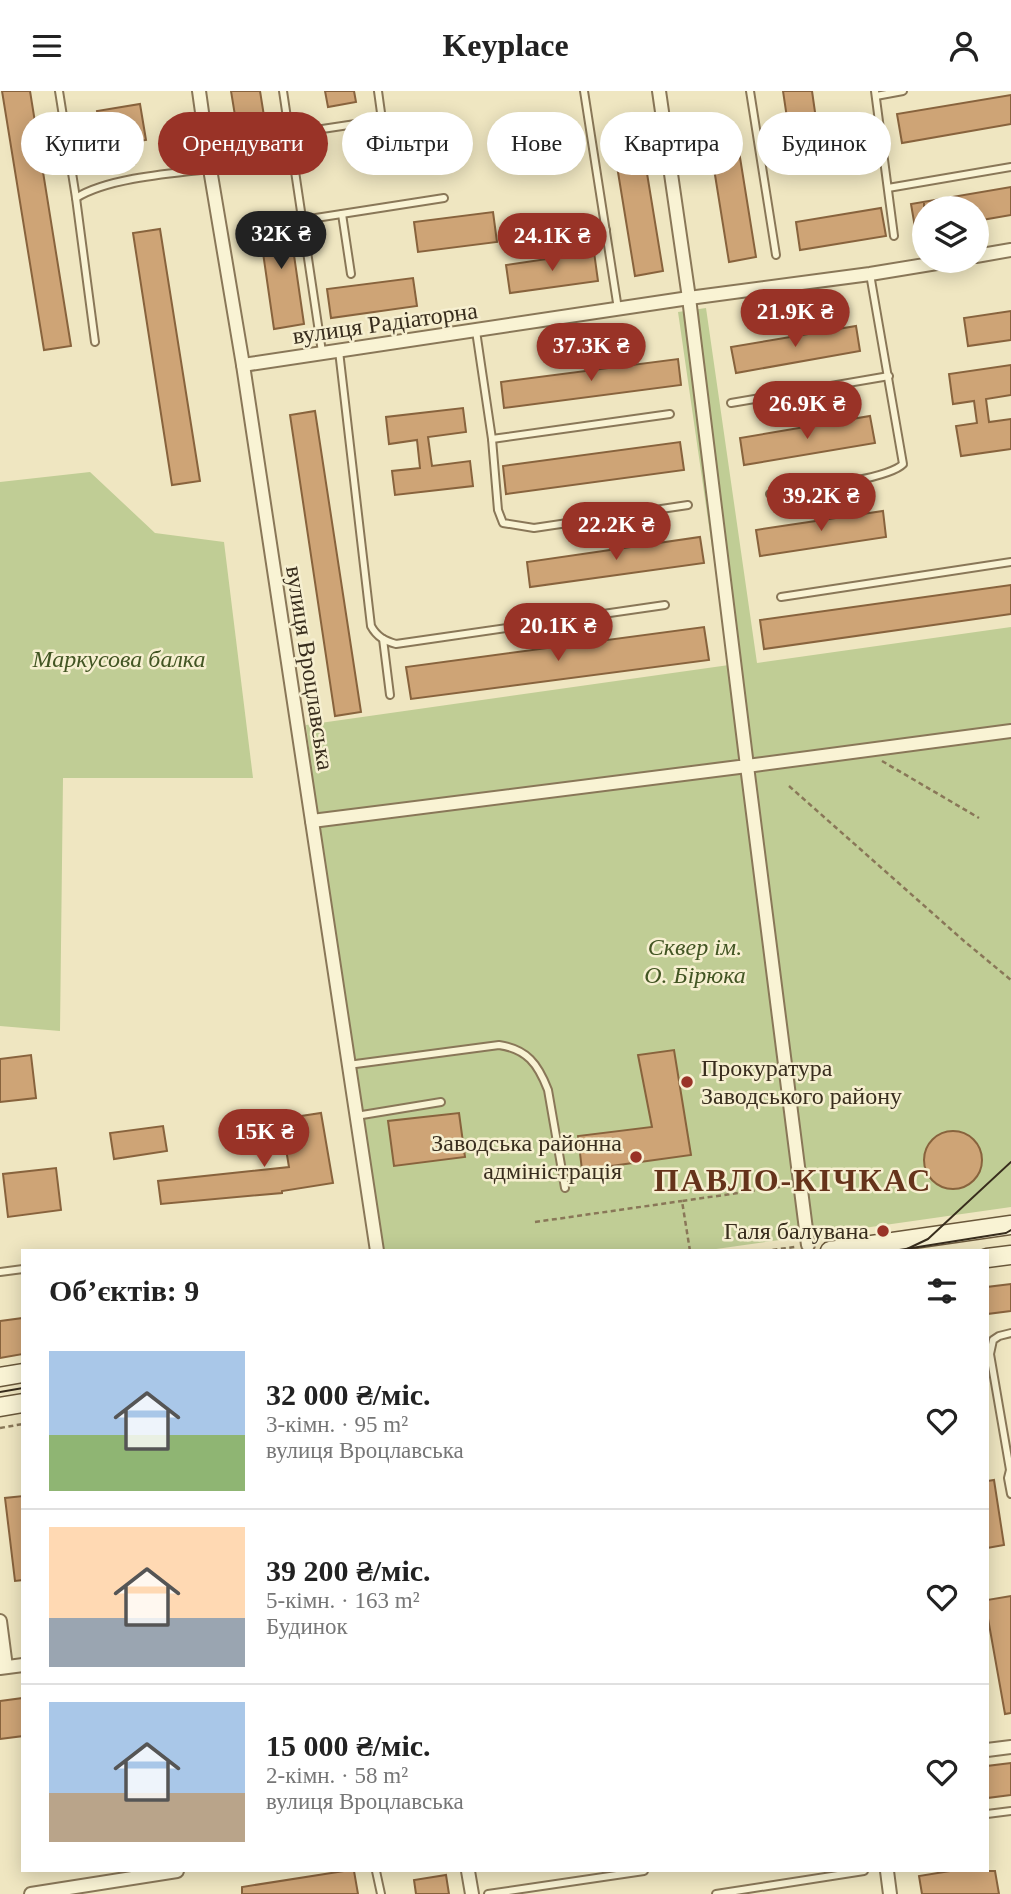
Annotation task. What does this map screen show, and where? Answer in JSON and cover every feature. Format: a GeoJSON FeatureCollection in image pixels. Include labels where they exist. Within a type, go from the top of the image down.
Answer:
{"type":"FeatureCollection","features":[{"type":"Feature","properties":{"kind":"street","name":"вулиця Вроцлавська"},"geometry":{"type":"LineString","coordinates":[[199,91],[202,112]]}},
{"type":"Feature","properties":{"kind":"street"},"geometry":{"type":"LineString","coordinates":[[659,91],[689,298],[808,1245]]}},
{"type":"Feature","properties":{"kind":"street","name":"вулиця Вроцлавська"},"geometry":{"type":"LineString","coordinates":[[211,175],[243,365],[377,1249]]}},
{"type":"Feature","properties":{"kind":"street"},"geometry":{"type":"LineString","coordinates":[[989,254],[1011,250]]}},
{"type":"Feature","properties":{"kind":"street","name":"вулиця Радіаторна"},"geometry":{"type":"LineString","coordinates":[[243,365],[912,267]]}},
{"type":"Feature","properties":{"kind":"street"},"geometry":{"type":"LineString","coordinates":[[312,821],[1011,731]]}},
{"type":"Feature","properties":{"kind":"street"},"geometry":{"type":"LineString","coordinates":[[844,1249],[1011,1225]]}},
{"type":"Feature","properties":{"kind":"street"},"geometry":{"type":"LineString","coordinates":[[989,1258],[1011,1255]]}},
{"type":"Feature","properties":{"kind":"street"},"geometry":{"type":"LineString","coordinates":[[0,1377],[21,1373]]}},
{"type":"Feature","properties":{"kind":"street"},"geometry":{"type":"LineString","coordinates":[[0,1407],[21,1403]]}},
{"type":"Feature","properties":{"kind":"street"},"geometry":{"type":"LineString","coordinates":[[0,1621],[3,1667],[21,1665]]}},
{"type":"Feature","properties":{"kind":"street"},"geometry":{"type":"LineString","coordinates":[[989,1750],[1011,1747]]}},
{"type":"Feature","properties":{"kind":"street"},"geometry":{"type":"LineString","coordinates":[[31,1894],[171,1872]]}},
{"type":"Feature","properties":{"kind":"street"},"geometry":{"type":"LineString","coordinates":[[468,1872],[472,1894]]}},
{"type":"Feature","properties":{"kind":"street"},"geometry":{"type":"LineString","coordinates":[[887,1872],[890,1894]]}},
{"type":"Feature","properties":{"kind":"lane"},"geometry":{"type":"LineString","coordinates":[[59,91],[95,342]]}},
{"type":"Feature","properties":{"kind":"lane"},"geometry":{"type":"LineString","coordinates":[[283,91],[286,112]]}},
{"type":"Feature","properties":{"kind":"lane"},"geometry":{"type":"LineString","coordinates":[[328,128],[382,120],[378,91]]}},
{"type":"Feature","properties":{"kind":"lane"},"geometry":{"type":"LineString","coordinates":[[584,91],[618,309]]}},
{"type":"Feature","properties":{"kind":"lane"},"geometry":{"type":"LineString","coordinates":[[750,91],[776,255]]}},
{"type":"Feature","properties":{"kind":"lane"},"geometry":{"type":"LineString","coordinates":[[894,236],[876,93],[903,91]]}},
{"type":"Feature","properties":{"kind":"lane"},"geometry":{"type":"LineString","coordinates":[[888,188],[1011,167]]}},
{"type":"Feature","properties":{"kind":"lane"},"geometry":{"type":"LineString","coordinates":[[76,198],[86,191],[158,175]]}},
{"type":"Feature","properties":{"kind":"lane"},"geometry":{"type":"LineString","coordinates":[[296,175],[323,353]]}},
{"type":"Feature","properties":{"kind":"lane"},"geometry":{"type":"LineString","coordinates":[[303,220],[444,198]]}},
{"type":"Feature","properties":{"kind":"lane"},"geometry":{"type":"LineString","coordinates":[[342,214],[351,274]]}},
{"type":"Feature","properties":{"kind":"lane"},"geometry":{"type":"LineString","coordinates":[[511,244],[606,230]]}},
{"type":"Feature","properties":{"kind":"lane"},"geometry":{"type":"LineString","coordinates":[[770,494],[870,478],[898,470],[903,464],[870,274]]}},
{"type":"Feature","properties":{"kind":"lane"},"geometry":{"type":"LineString","coordinates":[[476,331],[492,439],[498,510],[503,523],[534,528],[688,505]]}},
{"type":"Feature","properties":{"kind":"lane"},"geometry":{"type":"LineString","coordinates":[[339,351],[371,626],[374,632],[396,644],[665,605]]}},
{"type":"Feature","properties":{"kind":"lane"},"geometry":{"type":"LineString","coordinates":[[731,403],[889,376]]}},
{"type":"Feature","properties":{"kind":"lane"},"geometry":{"type":"LineString","coordinates":[[492,439],[670,415]]}},
{"type":"Feature","properties":{"kind":"lane"},"geometry":{"type":"LineString","coordinates":[[780,597],[1011,562]]}},
{"type":"Feature","properties":{"kind":"lane"},"geometry":{"type":"LineString","coordinates":[[383,639],[390,695]]}},
{"type":"Feature","properties":{"kind":"lane"},"geometry":{"type":"LineString","coordinates":[[348,1065],[499,1045],[513,1047],[524,1053],[542,1075],[548,1090],[565,1188]]}},
{"type":"Feature","properties":{"kind":"lane"},"geometry":{"type":"LineString","coordinates":[[356,1116],[442,1102]]}},
{"type":"Feature","properties":{"kind":"lane"},"geometry":{"type":"LineString","coordinates":[[0,1272],[21,1269]]}},
{"type":"Feature","properties":{"kind":"lane"},"geometry":{"type":"LineString","coordinates":[[1011,1333],[993,1339],[990,1354],[1010,1470],[1008,1478],[1011,1494]]}},
{"type":"Feature","properties":{"kind":"lane"},"geometry":{"type":"LineString","coordinates":[[989,1814],[1011,1811]]}},
{"type":"Feature","properties":{"kind":"lane"},"geometry":{"type":"LineString","coordinates":[[376,1872],[380,1894]]}},
{"type":"Feature","properties":{"kind":"lane"},"geometry":{"type":"LineString","coordinates":[[488,1894],[637,1872]]}},
{"type":"Feature","properties":{"kind":"lane"},"geometry":{"type":"LineString","coordinates":[[716,1894],[858,1872]]}},
{"type":"Feature","properties":{"kind":"path"},"geometry":{"type":"LineString","coordinates":[[863,750],[979,818]]}},
{"type":"Feature","properties":{"kind":"path"},"geometry":{"type":"LineString","coordinates":[[789,786],[1011,980]]}},
{"type":"Feature","properties":{"kind":"path"},"geometry":{"type":"LineString","coordinates":[[535,1222],[800,1185]]}},
{"type":"Feature","properties":{"kind":"path"},"geometry":{"type":"LineString","coordinates":[[682,1201],[690,1249]]}},
{"type":"Feature","properties":{"kind":"path"},"geometry":{"type":"LineString","coordinates":[[779,1249],[808,1245]]}},
{"type":"Feature","properties":{"kind":"path"},"geometry":{"type":"LineString","coordinates":[[0,1427],[21,1424]]}},
{"type":"Feature","properties":{"kind":"green space","name":"Сквер ім. О. Бірюка"},"geometry":{"type":"Polygon","coordinates":[[[706,308],[757,663],[1011,627],[1011,1207],[716,1249],[381,1249],[348,1065],[306,725],[729,665],[678,312],[706,308]]]}},
{"type":"Feature","properties":{"kind":"green space","name":"Маркусова балка"},"geometry":{"type":"Polygon","coordinates":[[[90,472],[155,533],[224,542],[253,778],[63,778],[60,1031],[0,1026],[0,482],[90,472]]]}},
{"type":"Feature","properties":{"kind":"building"},"geometry":{"type":"Polygon","coordinates":[[[2,91],[30,91],[33,112],[21,112],[21,175],[44,175],[71,346],[44,350],[2,91]]]}},
{"type":"Feature","properties":{"kind":"building"},"geometry":{"type":"Polygon","coordinates":[[[231,91],[260,91],[263,112],[234,112],[231,91]]]}},
{"type":"Feature","properties":{"kind":"building"},"geometry":{"type":"Polygon","coordinates":[[[325,91],[354,91],[356,102],[328,107],[325,91]]]}},
{"type":"Feature","properties":{"kind":"building"},"geometry":{"type":"Polygon","coordinates":[[[783,91],[812,91],[815,112],[786,112],[783,91]]]}},
{"type":"Feature","properties":{"kind":"building"},"geometry":{"type":"Polygon","coordinates":[[[1011,95],[1011,124],[902,143],[897,114],[1011,95]]]}},
{"type":"Feature","properties":{"kind":"building"},"geometry":{"type":"Polygon","coordinates":[[[140,104],[141,112],[97,112],[140,104]]]}},
{"type":"Feature","properties":{"kind":"building"},"geometry":{"type":"Polygon","coordinates":[[[618,175],[647,175],[663,271],[635,276],[618,175]]]}},
{"type":"Feature","properties":{"kind":"building"},"geometry":{"type":"Polygon","coordinates":[[[715,175],[743,175],[756,257],[729,262],[715,175]]]}},
{"type":"Feature","properties":{"kind":"building"},"geometry":{"type":"Polygon","coordinates":[[[1011,187],[1011,215],[989,219],[989,196],[958,196],[1011,187]]]}},
{"type":"Feature","properties":{"kind":"building"},"geometry":{"type":"Polygon","coordinates":[[[881,208],[886,236],[800,250],[796,222],[881,208]]]}},
{"type":"Feature","properties":{"kind":"building"},"geometry":{"type":"Polygon","coordinates":[[[493,212],[497,242],[418,252],[414,222],[493,212]]]}},
{"type":"Feature","properties":{"kind":"building"},"geometry":{"type":"Polygon","coordinates":[[[288,214],[304,324],[274,329],[258,218],[288,214]]]}},
{"type":"Feature","properties":{"kind":"building"},"geometry":{"type":"Polygon","coordinates":[[[160,229],[200,481],[172,485],[133,233],[160,229]]]}},
{"type":"Feature","properties":{"kind":"building"},"geometry":{"type":"Polygon","coordinates":[[[594,252],[598,281],[510,293],[506,265],[594,252]]]}},
{"type":"Feature","properties":{"kind":"building"},"geometry":{"type":"Polygon","coordinates":[[[413,278],[417,306],[331,318],[327,289],[413,278]]]}},
{"type":"Feature","properties":{"kind":"building"},"geometry":{"type":"Polygon","coordinates":[[[1011,311],[1011,340],[968,346],[964,318],[1011,311]]]}},
{"type":"Feature","properties":{"kind":"building"},"geometry":{"type":"Polygon","coordinates":[[[856,326],[860,351],[736,373],[731,347],[856,326]]]}},
{"type":"Feature","properties":{"kind":"building"},"geometry":{"type":"Polygon","coordinates":[[[678,359],[681,385],[504,408],[501,382],[678,359]]]}},
{"type":"Feature","properties":{"kind":"building"},"geometry":{"type":"Polygon","coordinates":[[[1011,365],[1011,395],[986,399],[989,422],[1011,419],[1011,449],[961,456],[956,426],[977,423],[974,401],[953,404],[949,374],[1011,365]]]}},
{"type":"Feature","properties":{"kind":"building"},"geometry":{"type":"Polygon","coordinates":[[[463,408],[466,432],[428,437],[432,466],[470,461],[473,486],[395,495],[392,471],[420,468],[417,440],[389,444],[386,417],[463,408]]]}},
{"type":"Feature","properties":{"kind":"building"},"geometry":{"type":"Polygon","coordinates":[[[315,411],[361,712],[335,716],[290,415],[315,411]]]}},
{"type":"Feature","properties":{"kind":"building"},"geometry":{"type":"Polygon","coordinates":[[[870,416],[875,443],[744,465],[740,438],[870,416]]]}},
{"type":"Feature","properties":{"kind":"building"},"geometry":{"type":"Polygon","coordinates":[[[680,442],[684,470],[506,494],[503,466],[680,442]]]}},
{"type":"Feature","properties":{"kind":"building"},"geometry":{"type":"Polygon","coordinates":[[[883,511],[886,537],[760,556],[756,530],[883,511]]]}},
{"type":"Feature","properties":{"kind":"building"},"geometry":{"type":"Polygon","coordinates":[[[700,537],[704,563],[530,587],[527,562],[700,537]]]}},
{"type":"Feature","properties":{"kind":"building"},"geometry":{"type":"Polygon","coordinates":[[[1011,585],[1011,614],[764,649],[760,620],[1011,585]]]}},
{"type":"Feature","properties":{"kind":"building"},"geometry":{"type":"Polygon","coordinates":[[[704,627],[709,660],[411,699],[406,667],[704,627]]]}},
{"type":"Feature","properties":{"kind":"building"},"geometry":{"type":"Polygon","coordinates":[[[674,1050],[691,1155],[582,1170],[578,1136],[652,1127],[638,1055],[674,1050]]]}},
{"type":"Feature","properties":{"kind":"building"},"geometry":{"type":"Polygon","coordinates":[[[31,1055],[36,1098],[0,1102],[0,1059],[31,1055]]]}},
{"type":"Feature","properties":{"kind":"building"},"geometry":{"type":"Polygon","coordinates":[[[321,1113],[333,1183],[282,1193],[161,1204],[158,1181],[289,1167],[281,1119],[321,1113]]]}},
{"type":"Feature","properties":{"kind":"building"},"geometry":{"type":"Polygon","coordinates":[[[459,1113],[465,1157],[394,1166],[388,1121],[459,1113]]]}},
{"type":"Feature","properties":{"kind":"building"},"geometry":{"type":"Polygon","coordinates":[[[163,1126],[167,1151],[114,1159],[110,1133],[163,1126]]]}},
{"type":"Feature","properties":{"kind":"building"},"geometry":{"type":"Polygon","coordinates":[[[947,1131],[959,1131],[974,1139],[982,1154],[982,1166],[974,1181],[959,1189],[947,1189],[932,1181],[924,1166],[924,1154],[932,1139],[947,1131]]]}},
{"type":"Feature","properties":{"kind":"building"},"geometry":{"type":"Polygon","coordinates":[[[56,1168],[61,1210],[8,1217],[3,1174],[56,1168]]]}},
{"type":"Feature","properties":{"kind":"building"},"geometry":{"type":"Polygon","coordinates":[[[1011,1284],[1011,1311],[989,1314],[989,1287],[1011,1284]]]}},
{"type":"Feature","properties":{"kind":"building"},"geometry":{"type":"Polygon","coordinates":[[[21,1318],[21,1354],[0,1358],[0,1321],[21,1318]]]}},
{"type":"Feature","properties":{"kind":"building"},"geometry":{"type":"Polygon","coordinates":[[[994,1480],[1004,1545],[989,1548],[989,1481],[994,1480]]]}},
{"type":"Feature","properties":{"kind":"building"},"geometry":{"type":"Polygon","coordinates":[[[21,1496],[21,1580],[15,1581],[5,1498],[21,1496]]]}},
{"type":"Feature","properties":{"kind":"building"},"geometry":{"type":"Polygon","coordinates":[[[1011,1596],[1011,1713],[1005,1714],[989,1624],[989,1600],[1011,1596]]]}},
{"type":"Feature","properties":{"kind":"building"},"geometry":{"type":"Polygon","coordinates":[[[21,1698],[21,1736],[0,1739],[0,1701],[21,1698]]]}},
{"type":"Feature","properties":{"kind":"building"},"geometry":{"type":"Polygon","coordinates":[[[1011,1763],[1011,1795],[989,1798],[989,1766],[1011,1763]]]}},
{"type":"Feature","properties":{"kind":"building"},"geometry":{"type":"Polygon","coordinates":[[[995,1871],[999,1894],[922,1894],[919,1876],[944,1872],[995,1871]]]}},
{"type":"Feature","properties":{"kind":"building"},"geometry":{"type":"Polygon","coordinates":[[[338,1872],[354,1872],[358,1894],[242,1894],[242,1887],[338,1872]]]}},
{"type":"Feature","properties":{"kind":"building"},"geometry":{"type":"Polygon","coordinates":[[[446,1875],[449,1894],[416,1894],[414,1880],[446,1875]]]}},
{"type":"Feature","properties":{"kind":"tram line"},"geometry":{"type":"LineString","coordinates":[[907,1249],[928,1239],[1011,1162]]}},
{"type":"Feature","properties":{"kind":"tram line"},"geometry":{"type":"LineString","coordinates":[[906,1249],[1011,1230]]}},
{"type":"Feature","properties":{"kind":"tram line"},"geometry":{"type":"LineString","coordinates":[[0,1392],[21,1388]]}},
{"type":"Feature","properties":{"kind":"place","name":"Прокуратура Заводського району"},"geometry":{"type":"Point","coordinates":[687,1082]}},
{"type":"Feature","properties":{"kind":"place","name":"Заводська районна адміністрація"},"geometry":{"type":"Point","coordinates":[636,1157]}},
{"type":"Feature","properties":{"kind":"place","name":"Галя балувана"},"geometry":{"type":"Point","coordinates":[883,1231]}},
{"type":"Feature","properties":{"kind":"district","name":"ПАВЛО-КІЧКАС"},"geometry":{"type":"Point","coordinates":[793,1180]}}]}
